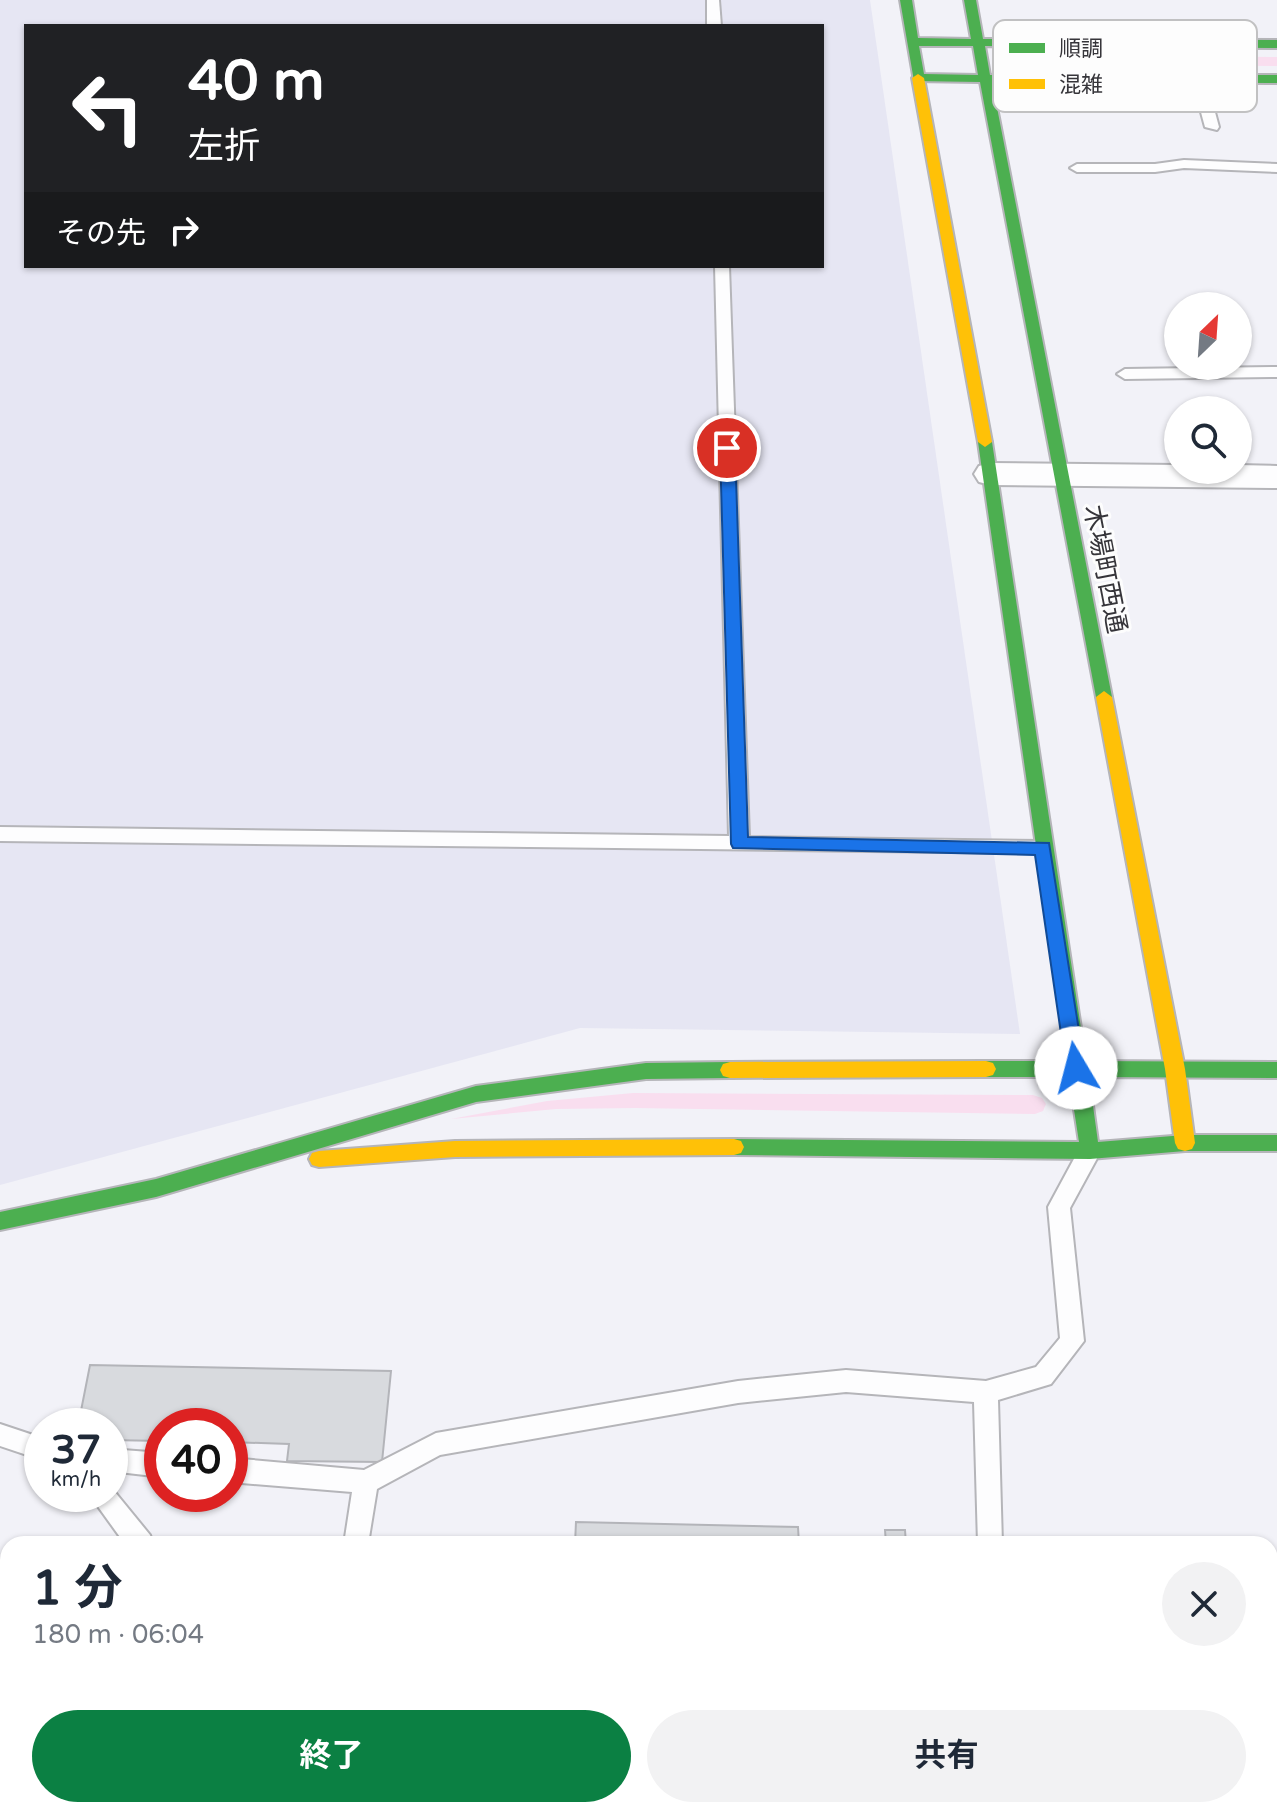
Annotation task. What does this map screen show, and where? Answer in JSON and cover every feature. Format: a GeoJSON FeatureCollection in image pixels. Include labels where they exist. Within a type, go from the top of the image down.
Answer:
{"type":"FeatureCollection","features":[{"type":"Feature","properties":{"kind":"street"},"geometry":{"type":"LineString","coordinates":[[906,0],[991,474],[1043,848],[1090,1151]]}},
{"type":"Feature","properties":{"kind":"street","name":"木場町西通"},"geometry":{"type":"LineString","coordinates":[[970,0],[1175,1069],[1185,1143]]}},
{"type":"Feature","properties":{"kind":"street"},"geometry":{"type":"LineString","coordinates":[[913,42],[993,43]]}},
{"type":"Feature","properties":{"kind":"street"},"geometry":{"type":"LineString","coordinates":[[1257,44],[1277,44]]}},
{"type":"Feature","properties":{"kind":"street"},"geometry":{"type":"LineString","coordinates":[[918,78],[993,79]]}},
{"type":"Feature","properties":{"kind":"street"},"geometry":{"type":"LineString","coordinates":[[991,474],[1277,477]]}},
{"type":"Feature","properties":{"kind":"street"},"geometry":{"type":"LineString","coordinates":[[0,1221],[156,1188],[476,1094],[646,1071],[1277,1070]]}},
{"type":"Feature","properties":{"kind":"street"},"geometry":{"type":"LineString","coordinates":[[236,1165],[455,1149],[598,1146],[1090,1151],[1185,1143],[1277,1143]]}},
{"type":"Feature","properties":{"kind":"lane"},"geometry":{"type":"LineString","coordinates":[[713,0],[714,24]]}},
{"type":"Feature","properties":{"kind":"lane"},"geometry":{"type":"LineString","coordinates":[[1208,112],[1212,127]]}},
{"type":"Feature","properties":{"kind":"lane"},"geometry":{"type":"LineString","coordinates":[[1077,168],[1155,168],[1184,164],[1277,168]]}},
{"type":"Feature","properties":{"kind":"lane"},"geometry":{"type":"LineString","coordinates":[[722,268],[739,844]]}},
{"type":"Feature","properties":{"kind":"lane"},"geometry":{"type":"LineString","coordinates":[[1125,374],[1277,372]]}},
{"type":"Feature","properties":{"kind":"lane"},"geometry":{"type":"LineString","coordinates":[[0,834],[1043,848]]}},
{"type":"Feature","properties":{"kind":"lane"},"geometry":{"type":"LineString","coordinates":[[248,1472],[366,1482],[436,1444],[738,1392],[846,1381],[986,1392],[1043,1376],[1072,1341],[1059,1207],[1090,1151]]}},
{"type":"Feature","properties":{"kind":"lane"},"geometry":{"type":"LineString","coordinates":[[986,1392],[990,1536]]}},
{"type":"Feature","properties":{"kind":"lane"},"geometry":{"type":"LineString","coordinates":[[0,1435],[24,1443]]}},
{"type":"Feature","properties":{"kind":"lane"},"geometry":{"type":"LineString","coordinates":[[357,1536],[366,1482]]}},
{"type":"Feature","properties":{"kind":"lane"},"geometry":{"type":"LineString","coordinates":[[115,1512],[135,1536]]}},
{"type":"Feature","properties":{"kind":"shaded area"},"geometry":{"type":"Polygon","coordinates":[[[0,0],[870,0],[1020,1034],[580,1028],[0,1185],[0,0]]]}},
{"type":"Feature","properties":{"kind":"shaded area"},"geometry":{"type":"Polygon","coordinates":[[[1257,57],[1277,57],[1277,66],[1257,66],[1257,57]]]}},
{"type":"Feature","properties":{"kind":"shaded area"},"geometry":{"type":"Polygon","coordinates":[[[633,1093],[1033,1095],[1042,1098],[1046,1104],[1043,1111],[1035,1114],[635,1108],[556,1109],[451,1119],[547,1101],[633,1093]]]}},
{"type":"Feature","properties":{"kind":"building"},"geometry":{"type":"Polygon","coordinates":[[[90,1365],[391,1371],[382,1462],[287,1461],[289,1444],[248,1443],[248,1408],[144,1408],[144,1441],[128,1440],[128,1408],[82,1408],[90,1365]]]}},
{"type":"Feature","properties":{"kind":"building"},"geometry":{"type":"Polygon","coordinates":[[[576,1522],[798,1527],[799,1536],[575,1536],[576,1522]]]}},
{"type":"Feature","properties":{"kind":"building"},"geometry":{"type":"Polygon","coordinates":[[[885,1530],[905,1530],[905,1536],[885,1536],[885,1530]]]}},
{"type":"Feature","properties":{"kind":"traffic: fast"},"geometry":{"type":"LineString","coordinates":[[906,0],[918,78],[993,78]]}},
{"type":"Feature","properties":{"kind":"traffic: fast"},"geometry":{"type":"LineString","coordinates":[[970,0],[1104,697]]}},
{"type":"Feature","properties":{"kind":"traffic: fast"},"geometry":{"type":"LineString","coordinates":[[913,42],[993,42]]}},
{"type":"Feature","properties":{"kind":"traffic: fast"},"geometry":{"type":"LineString","coordinates":[[1257,44],[1277,44]]}},
{"type":"Feature","properties":{"kind":"traffic: fast"},"geometry":{"type":"LineString","coordinates":[[1257,79],[1277,79]]}},
{"type":"Feature","properties":{"kind":"traffic: fast"},"geometry":{"type":"LineString","coordinates":[[985,442],[1090,1151]]}},
{"type":"Feature","properties":{"kind":"traffic: fast"},"geometry":{"type":"LineString","coordinates":[[986,1069],[1277,1070]]}},
{"type":"Feature","properties":{"kind":"traffic: fast"},"geometry":{"type":"LineString","coordinates":[[0,1221],[156,1188],[476,1094],[646,1071],[730,1070]]}},
{"type":"Feature","properties":{"kind":"traffic: fast"},"geometry":{"type":"LineString","coordinates":[[734,1147],[1090,1151],[1185,1143],[1277,1143]]}},
{"type":"Feature","properties":{"kind":"traffic: slow"},"geometry":{"type":"LineString","coordinates":[[918,78],[985,442]]}},
{"type":"Feature","properties":{"kind":"traffic: slow"},"geometry":{"type":"LineString","coordinates":[[1104,697],[1175,1069],[1185,1143]]}},
{"type":"Feature","properties":{"kind":"traffic: slow"},"geometry":{"type":"LineString","coordinates":[[730,1070],[986,1069]]}},
{"type":"Feature","properties":{"kind":"traffic: slow"},"geometry":{"type":"LineString","coordinates":[[319,1159],[455,1149],[734,1147]]}},
{"type":"Feature","properties":{"kind":"route"},"geometry":{"type":"LineString","coordinates":[[727,448],[739,844],[1043,848],[1076,1068]]}}]}
